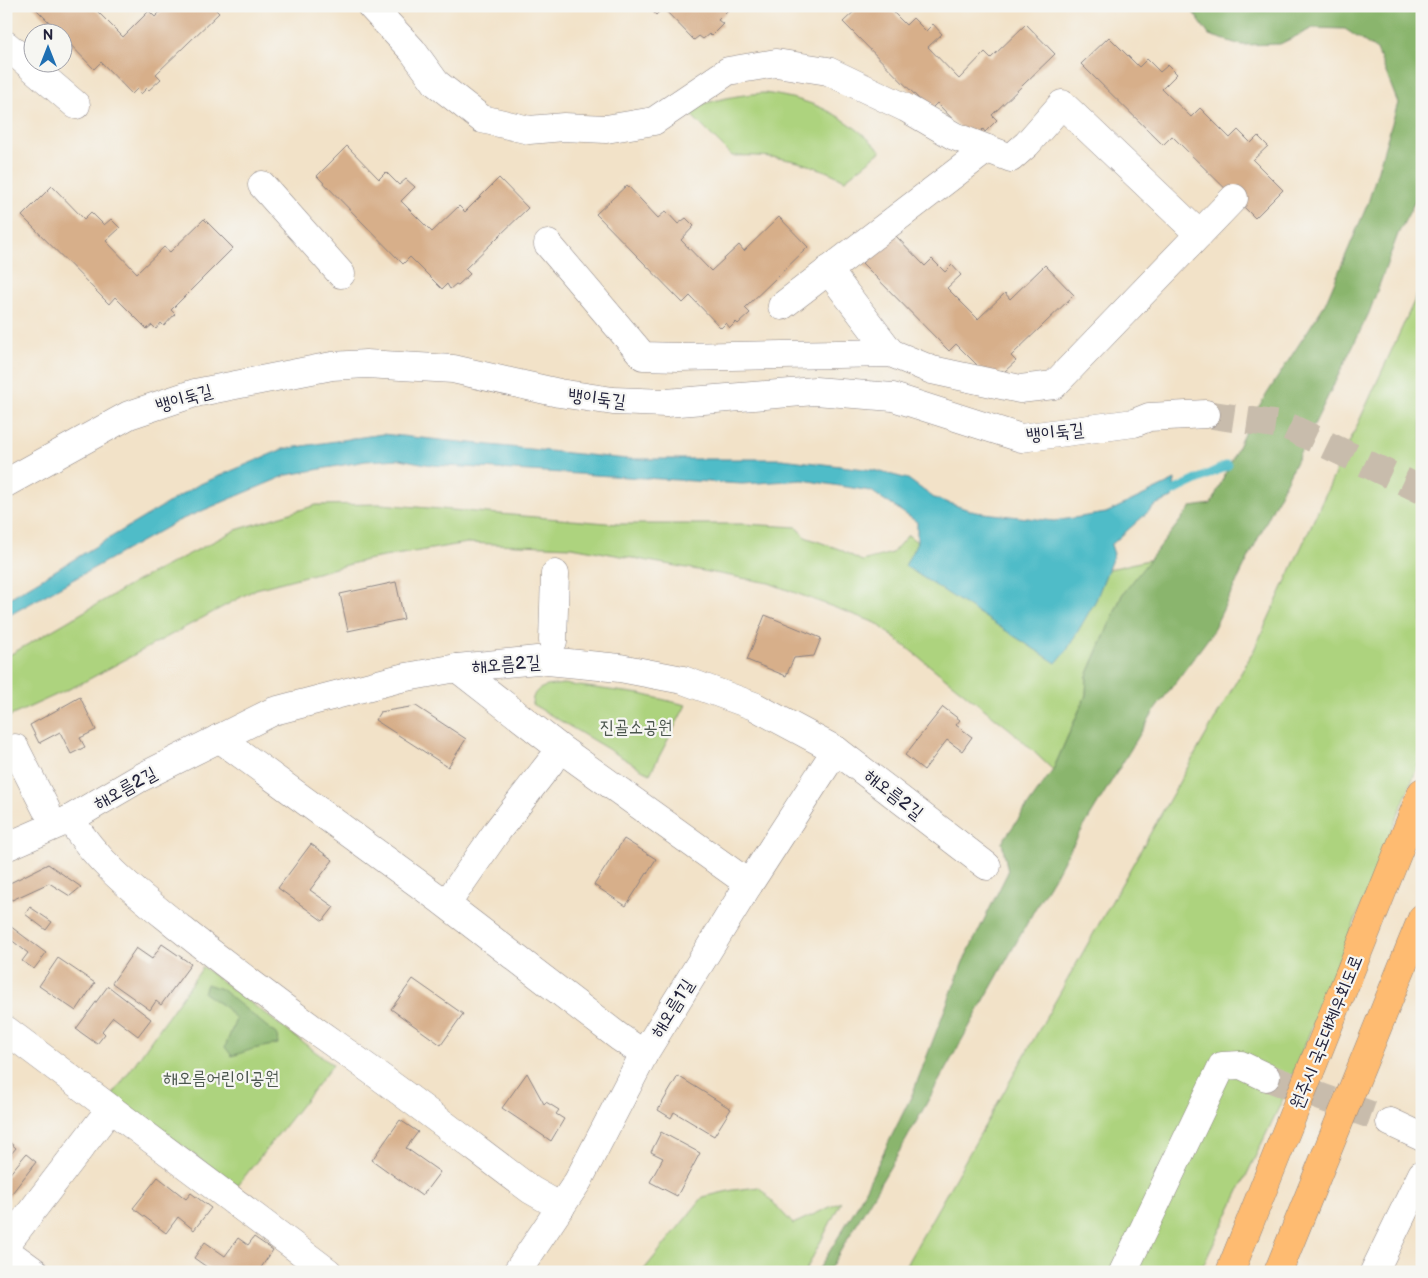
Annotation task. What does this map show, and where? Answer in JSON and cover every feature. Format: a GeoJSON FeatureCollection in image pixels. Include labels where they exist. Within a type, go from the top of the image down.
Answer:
{"type":"FeatureCollection","features":[{"type":"Feature","properties":{"kind":"highway","name":"원주시 국도대체우회도로"},"geometry":{"type":"LineString","coordinates":[[1230,1272],[1422,792]]}},
{"type":"Feature","properties":{"kind":"highway"},"geometry":{"type":"LineString","coordinates":[[1278,1272],[1422,918]]}},
{"type":"Feature","properties":{"kind":"street"},"geometry":{"type":"LineString","coordinates":[[371,6],[412,50],[436,83],[482,119],[529,130],[564,127],[606,129],[654,122],[728,71],[776,62],[828,71],[906,108],[954,136],[1011,158],[1027,144],[1062,104],[1199,234]]}},
{"type":"Feature","properties":{"kind":"street"},"geometry":{"type":"LineString","coordinates":[[6,45],[76,105]]}},
{"type":"Feature","properties":{"kind":"street"},"geometry":{"type":"LineString","coordinates":[[782,306],[987,149]]}},
{"type":"Feature","properties":{"kind":"street"},"geometry":{"type":"LineString","coordinates":[[262,185],[341,274]]}},
{"type":"Feature","properties":{"kind":"street"},"geometry":{"type":"LineString","coordinates":[[548,244],[643,356],[891,353],[932,370],[1020,389],[1054,385],[1234,198]]}},
{"type":"Feature","properties":{"kind":"street"},"geometry":{"type":"LineString","coordinates":[[828,270],[891,353]]}},
{"type":"Feature","properties":{"kind":"street","name":"뱅이둑길"},"geometry":{"type":"LineString","coordinates":[[6,483],[129,415],[195,393],[332,366],[366,364],[453,369],[559,393],[613,401],[666,403],[815,391],[893,397],[1021,438],[1134,423],[1149,417],[1206,414]]}},
{"type":"Feature","properties":{"kind":"street"},"geometry":{"type":"LineString","coordinates":[[553,641],[555,574]]}},
{"type":"Feature","properties":{"kind":"street","name":"해오름2길"},"geometry":{"type":"LineString","coordinates":[[6,847],[58,814],[140,778],[274,711],[401,678],[457,668],[537,660],[620,668],[683,680],[754,706],[836,750],[987,866]]}},
{"type":"Feature","properties":{"kind":"street"},"geometry":{"type":"LineString","coordinates":[[509,709],[509,687],[520,662]]}},
{"type":"Feature","properties":{"kind":"street"},"geometry":{"type":"LineString","coordinates":[[457,668],[561,749],[749,884]]}},
{"type":"Feature","properties":{"kind":"street"},"geometry":{"type":"LineString","coordinates":[[219,738],[438,898],[619,1037],[644,1054]]}},
{"type":"Feature","properties":{"kind":"street"},"geometry":{"type":"LineString","coordinates":[[15,748],[58,814],[113,872],[216,957],[277,1004],[531,1190],[561,1207]]}},
{"type":"Feature","properties":{"kind":"street","name":"해오름1길"},"geometry":{"type":"LineString","coordinates":[[517,1272],[578,1181],[644,1054],[749,884],[836,750]]}},
{"type":"Feature","properties":{"kind":"street"},"geometry":{"type":"LineString","coordinates":[[452,896],[498,830],[550,763]]}},
{"type":"Feature","properties":{"kind":"street"},"geometry":{"type":"LineString","coordinates":[[6,1030],[328,1272]]}},
{"type":"Feature","properties":{"kind":"street"},"geometry":{"type":"LineString","coordinates":[[1123,1272],[1222,1066],[1241,1065],[1266,1077]]}},
{"type":"Feature","properties":{"kind":"street"},"geometry":{"type":"LineString","coordinates":[[35,1272],[9,1244],[101,1121]]}},
{"type":"Feature","properties":{"kind":"street"},"geometry":{"type":"LineString","coordinates":[[1390,1122],[1422,1137]]}},
{"type":"Feature","properties":{"kind":"street"},"geometry":{"type":"LineString","coordinates":[[1374,1272],[1422,1174]]}},
{"type":"Feature","properties":{"kind":"green space"},"geometry":{"type":"Polygon","coordinates":[[[1189,6],[1422,6],[1422,188],[1398,234],[1369,313],[1210,636],[1154,711],[1097,805],[1040,900],[906,1140],[828,1272],[817,1272],[856,1208],[912,1095],[963,962],[1008,872],[1002,842],[1053,770],[1086,695],[1087,676],[1122,595],[1191,507],[1211,504],[1252,417],[1325,304],[1368,203],[1398,103],[1377,50],[1345,29],[1313,28],[1280,44],[1241,45],[1209,35],[1189,6]]]}},
{"type":"Feature","properties":{"kind":"green space"},"geometry":{"type":"Polygon","coordinates":[[[764,93],[799,100],[828,111],[854,127],[881,151],[845,180],[818,168],[790,160],[762,156],[732,156],[686,110],[724,98],[764,93]]]}},
{"type":"Feature","properties":{"kind":"green space"},"geometry":{"type":"Polygon","coordinates":[[[1422,284],[1422,756],[1282,1101],[1200,1272],[902,1272],[1254,650],[1422,284]]]}},
{"type":"Feature","properties":{"kind":"green space"},"geometry":{"type":"Polygon","coordinates":[[[381,504],[618,524],[744,524],[797,527],[805,537],[839,549],[862,561],[892,553],[908,535],[917,542],[1103,578],[1106,570],[1152,559],[1122,595],[1087,676],[1086,695],[1053,770],[1012,731],[876,623],[769,583],[572,547],[467,543],[366,560],[256,589],[80,684],[6,718],[6,657],[137,581],[236,530],[316,505],[381,504]]]}},
{"type":"Feature","properties":{"kind":"green space","name":"진골소공원"},"geometry":{"type":"Polygon","coordinates":[[[564,684],[640,694],[686,705],[650,774],[532,704],[535,693],[538,690],[547,686],[564,684]]]}},
{"type":"Feature","properties":{"kind":"green space","name":"해오름어린이공원"},"geometry":{"type":"Polygon","coordinates":[[[203,967],[333,1065],[237,1186],[112,1096],[203,967]]]}},
{"type":"Feature","properties":{"kind":"green space"},"geometry":{"type":"Polygon","coordinates":[[[207,984],[221,989],[277,1035],[278,1044],[232,1056],[225,1047],[236,1019],[226,1008],[204,993],[207,984]]]}},
{"type":"Feature","properties":{"kind":"green space"},"geometry":{"type":"Polygon","coordinates":[[[759,1187],[793,1224],[841,1202],[805,1272],[642,1272],[703,1197],[733,1190],[759,1187]]]}},
{"type":"Feature","properties":{"kind":"water"},"geometry":{"type":"Polygon","coordinates":[[[382,434],[627,459],[782,459],[873,470],[908,479],[934,498],[975,512],[1054,521],[1106,513],[1175,480],[1172,498],[1157,504],[1111,545],[1114,554],[1096,600],[1067,650],[1056,663],[905,566],[917,542],[917,522],[871,491],[803,480],[742,484],[431,465],[400,459],[366,461],[287,475],[178,521],[6,617],[6,600],[198,485],[283,449],[382,434]]]}},
{"type":"Feature","properties":{"kind":"building"},"geometry":{"type":"Polygon","coordinates":[[[33,6],[92,6],[123,37],[149,11],[155,17],[166,6],[212,6],[219,13],[156,74],[161,79],[149,90],[147,88],[141,94],[137,89],[132,94],[101,62],[94,69],[72,46],[72,22],[49,22],[33,6]]]}},
{"type":"Feature","properties":{"kind":"building"},"geometry":{"type":"Polygon","coordinates":[[[648,6],[732,6],[718,20],[723,24],[711,36],[709,34],[703,39],[699,36],[694,40],[663,8],[656,15],[648,6]]]}},
{"type":"Feature","properties":{"kind":"building"},"geometry":{"type":"Polygon","coordinates":[[[860,6],[887,6],[906,25],[913,18],[926,31],[933,24],[942,34],[928,47],[959,79],[985,52],[991,58],[1026,24],[1055,54],[992,115],[997,120],[985,132],[983,129],[977,135],[968,135],[937,103],[930,110],[843,22],[860,6]]]}},
{"type":"Feature","properties":{"kind":"building"},"geometry":{"type":"Polygon","coordinates":[[[1109,37],[1139,67],[1147,59],[1160,72],[1168,65],[1177,74],[1162,89],[1191,117],[1200,108],[1230,138],[1238,130],[1251,143],[1258,136],[1268,146],[1253,160],[1283,190],[1255,218],[1172,136],[1163,145],[1081,64],[1109,37]]]}},
{"type":"Feature","properties":{"kind":"building"},"geometry":{"type":"Polygon","coordinates":[[[347,146],[379,179],[386,172],[399,185],[406,179],[415,187],[401,201],[432,232],[459,206],[465,212],[499,178],[528,208],[465,269],[470,274],[458,285],[456,284],[450,289],[447,284],[442,289],[410,257],[403,264],[317,176],[347,146]]]}},
{"type":"Feature","properties":{"kind":"building"},"geometry":{"type":"Polygon","coordinates":[[[627,185],[658,218],[666,211],[678,224],[686,218],[694,226],[681,240],[711,271],[739,245],[744,251],[779,217],[808,247],[745,308],[750,313],[738,324],[736,322],[730,328],[726,323],[721,328],[690,296],[683,303],[596,214],[627,185]]]}},
{"type":"Feature","properties":{"kind":"building"},"geometry":{"type":"Polygon","coordinates":[[[52,186],[84,219],[91,212],[104,225],[111,219],[120,228],[106,241],[137,273],[164,247],[170,252],[204,219],[233,248],[171,310],[175,314],[164,326],[161,323],[156,329],[152,325],[147,329],[115,297],[109,304],[22,216],[52,186]]]}},
{"type":"Feature","properties":{"kind":"building"},"geometry":{"type":"Polygon","coordinates":[[[893,233],[925,266],[932,259],[945,272],[952,265],[961,275],[947,288],[978,319],[1005,293],[1010,299],[1045,265],[1074,295],[1011,356],[1016,361],[1004,372],[1002,370],[996,375],[988,376],[956,344],[949,351],[862,263],[893,233]]]}},
{"type":"Feature","properties":{"kind":"building"},"geometry":{"type":"Polygon","coordinates":[[[396,582],[404,619],[348,631],[340,594],[396,582]]]}},
{"type":"Feature","properties":{"kind":"building"},"geometry":{"type":"Polygon","coordinates":[[[765,615],[821,638],[814,656],[794,658],[786,676],[747,660],[765,615]]]}},
{"type":"Feature","properties":{"kind":"building"},"geometry":{"type":"Polygon","coordinates":[[[80,697],[96,730],[80,738],[85,747],[71,754],[60,732],[39,743],[30,725],[80,697]]]}},
{"type":"Feature","properties":{"kind":"building"},"geometry":{"type":"Polygon","coordinates":[[[416,706],[466,739],[448,767],[375,720],[380,712],[416,706]]]}},
{"type":"Feature","properties":{"kind":"building"},"geometry":{"type":"Polygon","coordinates":[[[943,707],[960,720],[956,725],[972,737],[962,751],[947,740],[924,770],[905,755],[943,707]]]}},
{"type":"Feature","properties":{"kind":"building"},"geometry":{"type":"Polygon","coordinates":[[[624,839],[656,859],[626,906],[594,885],[624,839]]]}},
{"type":"Feature","properties":{"kind":"building"},"geometry":{"type":"Polygon","coordinates":[[[311,844],[333,860],[310,890],[334,907],[323,921],[278,888],[311,844]]]}},
{"type":"Feature","properties":{"kind":"building"},"geometry":{"type":"Polygon","coordinates":[[[48,864],[81,887],[70,896],[49,883],[12,900],[6,896],[6,885],[48,864]]]}},
{"type":"Feature","properties":{"kind":"building"},"geometry":{"type":"Polygon","coordinates":[[[30,907],[52,922],[46,930],[25,914],[30,907]]]}},
{"type":"Feature","properties":{"kind":"building"},"geometry":{"type":"Polygon","coordinates":[[[6,923],[46,953],[34,969],[22,961],[28,953],[10,939],[6,943],[6,923]]]}},
{"type":"Feature","properties":{"kind":"building"},"geometry":{"type":"Polygon","coordinates":[[[162,944],[191,964],[161,1005],[156,1001],[150,1010],[112,983],[136,948],[152,959],[162,944]]]}},
{"type":"Feature","properties":{"kind":"building"},"geometry":{"type":"Polygon","coordinates":[[[58,958],[95,983],[76,1011],[39,986],[58,958]]]}},
{"type":"Feature","properties":{"kind":"building"},"geometry":{"type":"Polygon","coordinates":[[[413,979],[463,1014],[441,1045],[391,1009],[413,979]]]}},
{"type":"Feature","properties":{"kind":"building"},"geometry":{"type":"Polygon","coordinates":[[[108,986],[151,1019],[138,1036],[113,1017],[102,1031],[105,1034],[97,1044],[76,1029],[108,986]]]}},
{"type":"Feature","properties":{"kind":"building"},"geometry":{"type":"Polygon","coordinates":[[[527,1073],[544,1104],[546,1102],[559,1110],[556,1114],[564,1119],[551,1141],[502,1108],[527,1073]]]}},
{"type":"Feature","properties":{"kind":"building"},"geometry":{"type":"Polygon","coordinates":[[[678,1076],[731,1109],[714,1136],[674,1112],[671,1118],[658,1110],[678,1076]]]}},
{"type":"Feature","properties":{"kind":"building"},"geometry":{"type":"Polygon","coordinates":[[[400,1120],[418,1132],[406,1148],[440,1172],[422,1196],[372,1160],[400,1120]]]}},
{"type":"Feature","properties":{"kind":"building"},"geometry":{"type":"Polygon","coordinates":[[[661,1132],[700,1153],[677,1196],[650,1182],[663,1158],[651,1152],[661,1132]]]}},
{"type":"Feature","properties":{"kind":"building"},"geometry":{"type":"Polygon","coordinates":[[[6,1139],[16,1148],[6,1160],[6,1139]]]}},
{"type":"Feature","properties":{"kind":"building"},"geometry":{"type":"Polygon","coordinates":[[[26,1154],[36,1162],[6,1201],[6,1175],[8,1176],[26,1154]]]}},
{"type":"Feature","properties":{"kind":"building"},"geometry":{"type":"Polygon","coordinates":[[[158,1177],[186,1199],[191,1193],[211,1208],[194,1230],[178,1217],[166,1233],[133,1208],[158,1177]]]}},
{"type":"Feature","properties":{"kind":"building"},"geometry":{"type":"Polygon","coordinates":[[[254,1237],[273,1250],[258,1272],[214,1272],[194,1258],[205,1242],[225,1256],[238,1238],[248,1245],[254,1237]]]}},
{"type":"Feature","properties":{"kind":"waterway"},"geometry":{"type":"LineString","coordinates":[[1163,496],[1228,465]]}},
{"type":"Feature","properties":{"kind":"tunnel"},"geometry":{"type":"LineString","coordinates":[[1206,414],[1287,426],[1422,490]]}},
{"type":"Feature","properties":{"kind":"tunnel"},"geometry":{"type":"LineString","coordinates":[[1266,1077],[1390,1122]]}}]}
